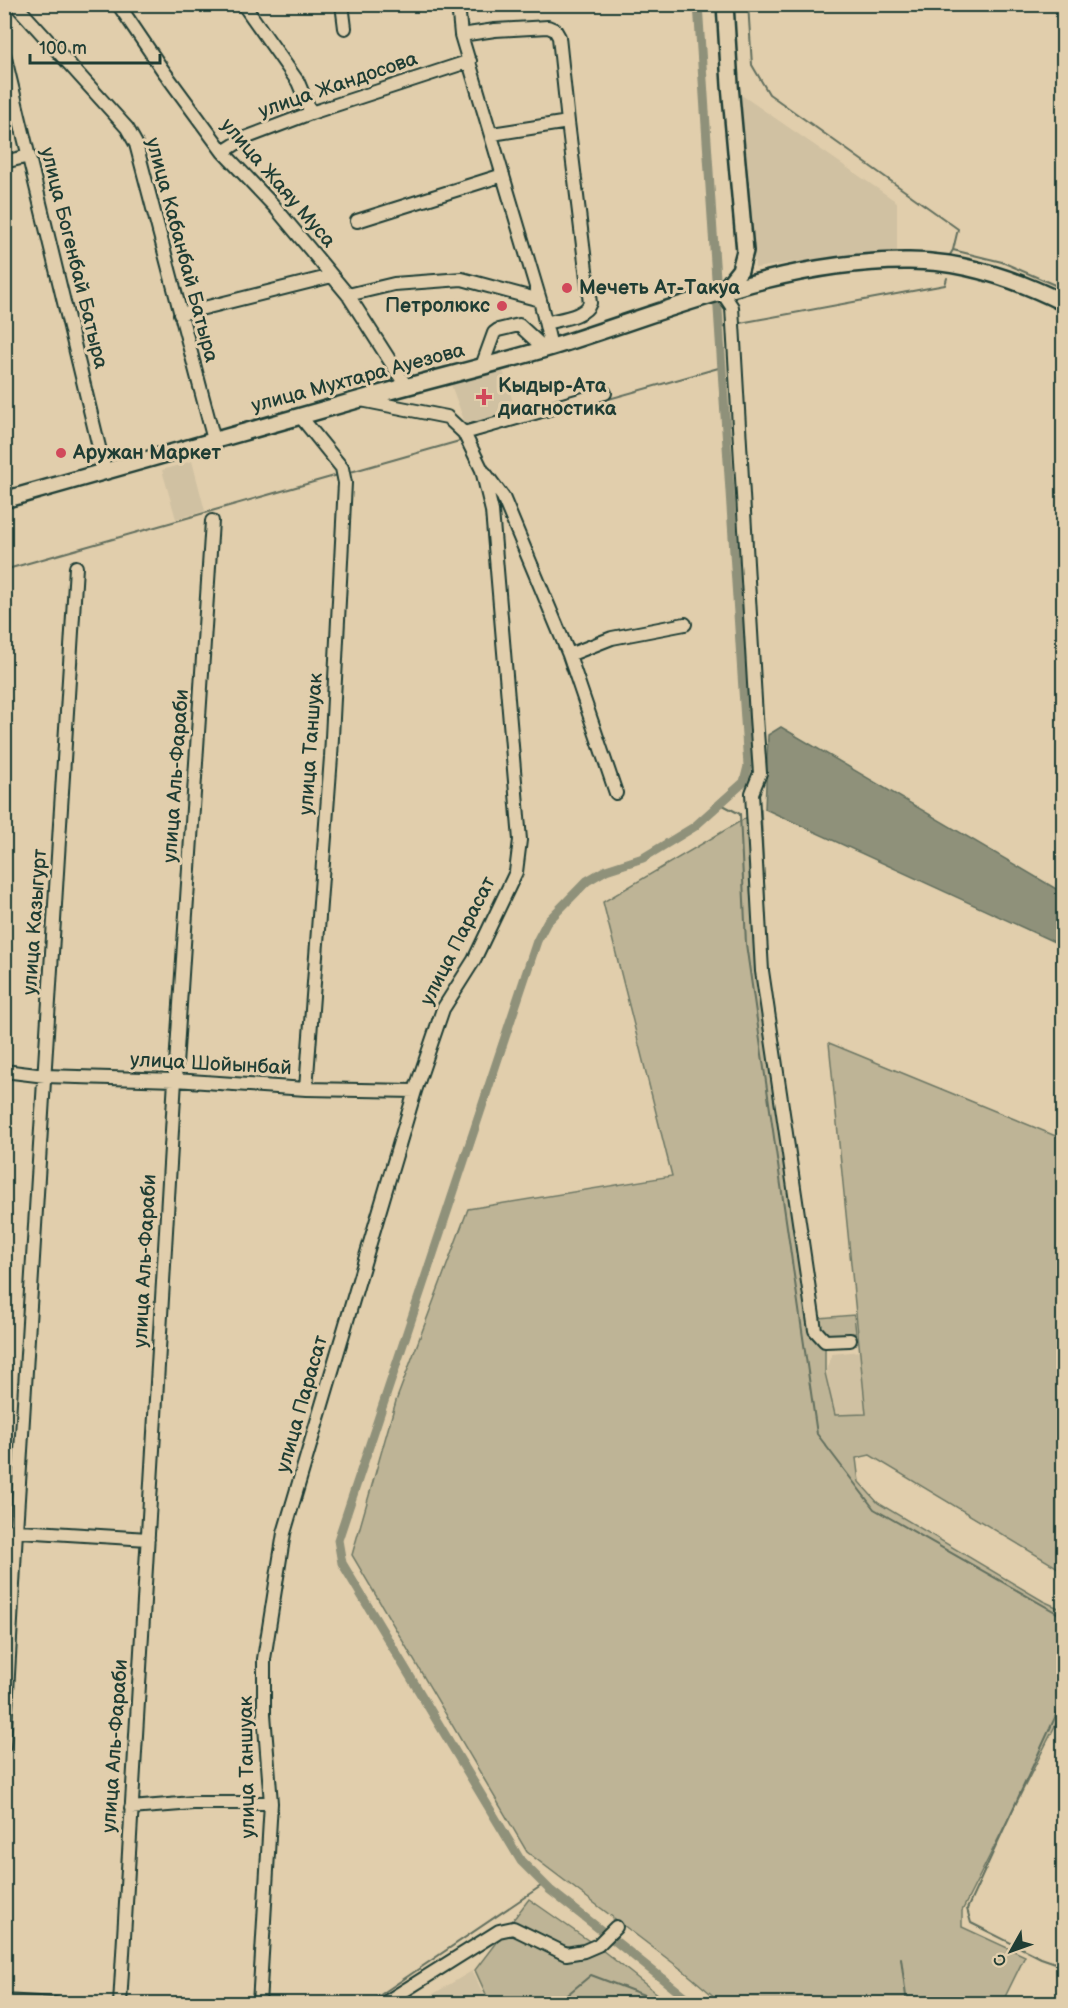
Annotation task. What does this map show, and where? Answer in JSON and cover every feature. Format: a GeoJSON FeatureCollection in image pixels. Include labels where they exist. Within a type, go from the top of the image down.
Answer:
{"type":"FeatureCollection","features":[{"type":"Feature","properties":{"kind":"main road"},"geometry":{"type":"LineString","coordinates":[[722,292],[740,270],[745,252],[725,4]]}},
{"type":"Feature","properties":{"kind":"main road","name":"улица Мухтара Ауезова"},"geometry":{"type":"LineString","coordinates":[[4,500],[548,348],[734,287],[839,265],[928,261],[997,276],[1064,303]]}},
{"type":"Feature","properties":{"kind":"street","name":"улица Кабанбай Батыра"},"geometry":{"type":"LineString","coordinates":[[15,4],[127,128],[136,144],[214,440]]}},
{"type":"Feature","properties":{"kind":"street","name":"улица Жаяу Муса"},"geometry":{"type":"LineString","coordinates":[[118,4],[223,153],[274,206],[348,295],[406,386]]}},
{"type":"Feature","properties":{"kind":"street"},"geometry":{"type":"LineString","coordinates":[[243,4],[298,82],[311,113]]}},
{"type":"Feature","properties":{"kind":"street"},"geometry":{"type":"LineString","coordinates":[[342,4],[345,28]]}},
{"type":"Feature","properties":{"kind":"street"},"geometry":{"type":"LineString","coordinates":[[458,4],[461,35],[540,300],[546,323],[548,348]]}},
{"type":"Feature","properties":{"kind":"street"},"geometry":{"type":"LineString","coordinates":[[461,35],[495,30],[548,27],[555,30],[559,37],[590,303],[588,308],[579,314],[546,323]]}},
{"type":"Feature","properties":{"kind":"street","name":"улица Богенбай Батыра"},"geometry":{"type":"LineString","coordinates":[[4,54],[105,472]]}},
{"type":"Feature","properties":{"kind":"street","name":"улица Жандосова"},"geometry":{"type":"LineString","coordinates":[[223,153],[245,138],[311,113],[470,62]]}},
{"type":"Feature","properties":{"kind":"street"},"geometry":{"type":"LineString","coordinates":[[492,134],[568,122]]}},
{"type":"Feature","properties":{"kind":"street"},"geometry":{"type":"LineString","coordinates":[[4,162],[29,156]]}},
{"type":"Feature","properties":{"kind":"street"},"geometry":{"type":"LineString","coordinates":[[357,221],[503,175]]}},
{"type":"Feature","properties":{"kind":"street"},"geometry":{"type":"LineString","coordinates":[[180,314],[332,276]]}},
{"type":"Feature","properties":{"kind":"street"},"geometry":{"type":"LineString","coordinates":[[348,295],[394,284],[462,279],[540,300]]}},
{"type":"Feature","properties":{"kind":"street"},"geometry":{"type":"LineString","coordinates":[[722,292],[732,307],[758,739],[760,773],[752,793],[762,971],[815,1330],[825,1341],[850,1340]]}},
{"type":"Feature","properties":{"kind":"street"},"geometry":{"type":"LineString","coordinates":[[482,366],[494,333],[498,330],[519,325],[548,348]]}},
{"type":"Feature","properties":{"kind":"street"},"geometry":{"type":"LineString","coordinates":[[466,437],[605,393]]}},
{"type":"Feature","properties":{"kind":"street","name":"улица Парасат"},"geometry":{"type":"LineString","coordinates":[[277,1565],[287,1522],[415,1091],[443,1009],[474,960],[516,872],[520,840],[493,521],[482,470],[466,437],[447,417],[359,399]]}},
{"type":"Feature","properties":{"kind":"street","name":"улица Таншуак"},"geometry":{"type":"LineString","coordinates":[[300,416],[343,474],[331,757],[306,1089]]}},
{"type":"Feature","properties":{"kind":"street"},"geometry":{"type":"LineString","coordinates":[[482,470],[503,497],[569,655],[616,793]]}},
{"type":"Feature","properties":{"kind":"street"},"geometry":{"type":"LineString","coordinates":[[493,521],[511,517]]}},
{"type":"Feature","properties":{"kind":"street","name":"улица Аль-Фараби"},"geometry":{"type":"LineString","coordinates":[[120,2004],[175,1080],[212,521]]}},
{"type":"Feature","properties":{"kind":"street","name":"улица Казыгурт"},"geometry":{"type":"LineString","coordinates":[[4,1746],[10,1531],[45,1076],[76,567]]}},
{"type":"Feature","properties":{"kind":"street"},"geometry":{"type":"LineString","coordinates":[[569,655],[612,638],[685,624]]}},
{"type":"Feature","properties":{"kind":"street","name":"улица Шойынбай"},"geometry":{"type":"LineString","coordinates":[[4,1071],[45,1076],[175,1080],[306,1089],[415,1091]]}},
{"type":"Feature","properties":{"kind":"street"},"geometry":{"type":"LineString","coordinates":[[10,1531],[148,1539]]}},
{"type":"Feature","properties":{"kind":"street","name":"улица Таншуак"},"geometry":{"type":"LineString","coordinates":[[259,2004],[271,1803],[264,1714],[264,1659],[277,1565]]}},
{"type":"Feature","properties":{"kind":"street"},"geometry":{"type":"LineString","coordinates":[[131,1808],[193,1803],[271,1803]]}},
{"type":"Feature","properties":{"kind":"street"},"geometry":{"type":"LineString","coordinates":[[383,2004],[499,1931],[513,1928],[566,1954],[584,1951],[598,1945],[616,1927]]}},
{"type":"Feature","properties":{"kind":"street"},"geometry":{"type":"LineString","coordinates":[[4,2001],[55,2004]]}},
{"type":"Feature","properties":{"kind":"shaded area"},"geometry":{"type":"Polygon","coordinates":[[[740,94],[897,202],[897,256],[852,254],[755,268],[740,94]]]}},
{"type":"Feature","properties":{"kind":"shaded area","name":"Кыдыр-Ата диагностика"},"geometry":{"type":"Polygon","coordinates":[[[502,367],[516,412],[477,424],[465,423],[450,382],[502,367]]]}},
{"type":"Feature","properties":{"kind":"shaded area"},"geometry":{"type":"Polygon","coordinates":[[[192,461],[205,511],[176,519],[162,470],[192,461]]]}},
{"type":"Feature","properties":{"kind":"shaded area"},"geometry":{"type":"Polygon","coordinates":[[[781,727],[1063,893],[1063,946],[765,809],[768,735],[781,727]]]}},
{"type":"Feature","properties":{"kind":"shaded area"},"geometry":{"type":"Polygon","coordinates":[[[761,809],[768,968],[817,1311],[819,1318],[854,1315],[856,1333],[825,1335],[825,1373],[835,1415],[866,1414],[829,1043],[1063,1139],[1063,1571],[870,1455],[856,1458],[859,1482],[878,1503],[1043,1601],[1063,1610],[1063,1710],[962,1911],[962,1927],[1025,1956],[1002,2003],[722,2003],[685,1972],[527,1852],[352,1555],[396,1401],[468,1209],[672,1176],[603,902],[761,809]]]}},
{"type":"Feature","properties":{"kind":"shaded area"},"geometry":{"type":"Polygon","coordinates":[[[860,1351],[866,1414],[835,1415],[826,1374],[832,1354],[860,1351]]]}},
{"type":"Feature","properties":{"kind":"shaded area"},"geometry":{"type":"Polygon","coordinates":[[[529,1899],[602,1950],[669,2003],[490,2003],[475,1970],[529,1899]]]}},
{"type":"Feature","properties":{"kind":"shaded area"},"geometry":{"type":"Polygon","coordinates":[[[472,1971],[488,2003],[418,2003],[472,1971]]]}},
{"type":"Feature","properties":{"kind":"waterway"},"geometry":{"type":"LineString","coordinates":[[602,1931],[550,1890],[521,1861],[342,1563],[338,1540],[537,941],[547,922],[587,881],[606,870],[643,858],[694,827],[744,782],[748,766],[698,4]]}},
{"type":"Feature","properties":{"kind":"waterway"},"geometry":{"type":"LineString","coordinates":[[748,4],[752,65],[769,94],[958,229],[953,250],[948,258]]}},
{"type":"Feature","properties":{"kind":"waterway"},"geometry":{"type":"LineString","coordinates":[[953,250],[1002,262],[1064,289]]}},
{"type":"Feature","properties":{"kind":"waterway"},"geometry":{"type":"LineString","coordinates":[[740,323],[945,285],[947,278]]}},
{"type":"Feature","properties":{"kind":"waterway"},"geometry":{"type":"LineString","coordinates":[[719,327],[726,326]]}},
{"type":"Feature","properties":{"kind":"waterway"},"geometry":{"type":"LineString","coordinates":[[471,438],[722,367]]}},
{"type":"Feature","properties":{"kind":"waterway"},"geometry":{"type":"LineString","coordinates":[[347,473],[463,440]]}},
{"type":"Feature","properties":{"kind":"waterway"},"geometry":{"type":"LineString","coordinates":[[4,570],[338,475]]}},
{"type":"Feature","properties":{"kind":"waterway"},"geometry":{"type":"LineString","coordinates":[[721,804],[740,814],[746,944],[817,1434],[874,1509],[1064,1617]]}},
{"type":"Feature","properties":{"kind":"waterway"},"geometry":{"type":"LineString","coordinates":[[1064,1698],[967,1909],[971,1923],[1041,1958],[1064,1966]]}},
{"type":"Feature","properties":{"kind":"waterway"},"geometry":{"type":"LineString","coordinates":[[367,2004],[544,1884]]}},
{"type":"Feature","properties":{"kind":"waterway"},"geometry":{"type":"LineString","coordinates":[[614,1940],[694,2004]]}},
{"type":"Feature","properties":{"kind":"waterway"},"geometry":{"type":"LineString","coordinates":[[901,1958],[907,2004]]}},
{"type":"Feature","properties":{"kind":"waterway"},"geometry":{"type":"LineString","coordinates":[[556,2004],[591,1975],[644,1995],[654,2004]]}},
{"type":"Feature","properties":{"kind":"place","name":"Мечеть Ат-Такуа"},"geometry":{"type":"Point","coordinates":[567,288]}},
{"type":"Feature","properties":{"kind":"place","name":"Петролюкс"},"geometry":{"type":"Point","coordinates":[502,306]}},
{"type":"Feature","properties":{"kind":"place","name":"Кыдыр-Ата диагностика"},"geometry":{"type":"Point","coordinates":[484,397]}},
{"type":"Feature","properties":{"kind":"place","name":"Аружан Маркет"},"geometry":{"type":"Point","coordinates":[61,453]}}]}
